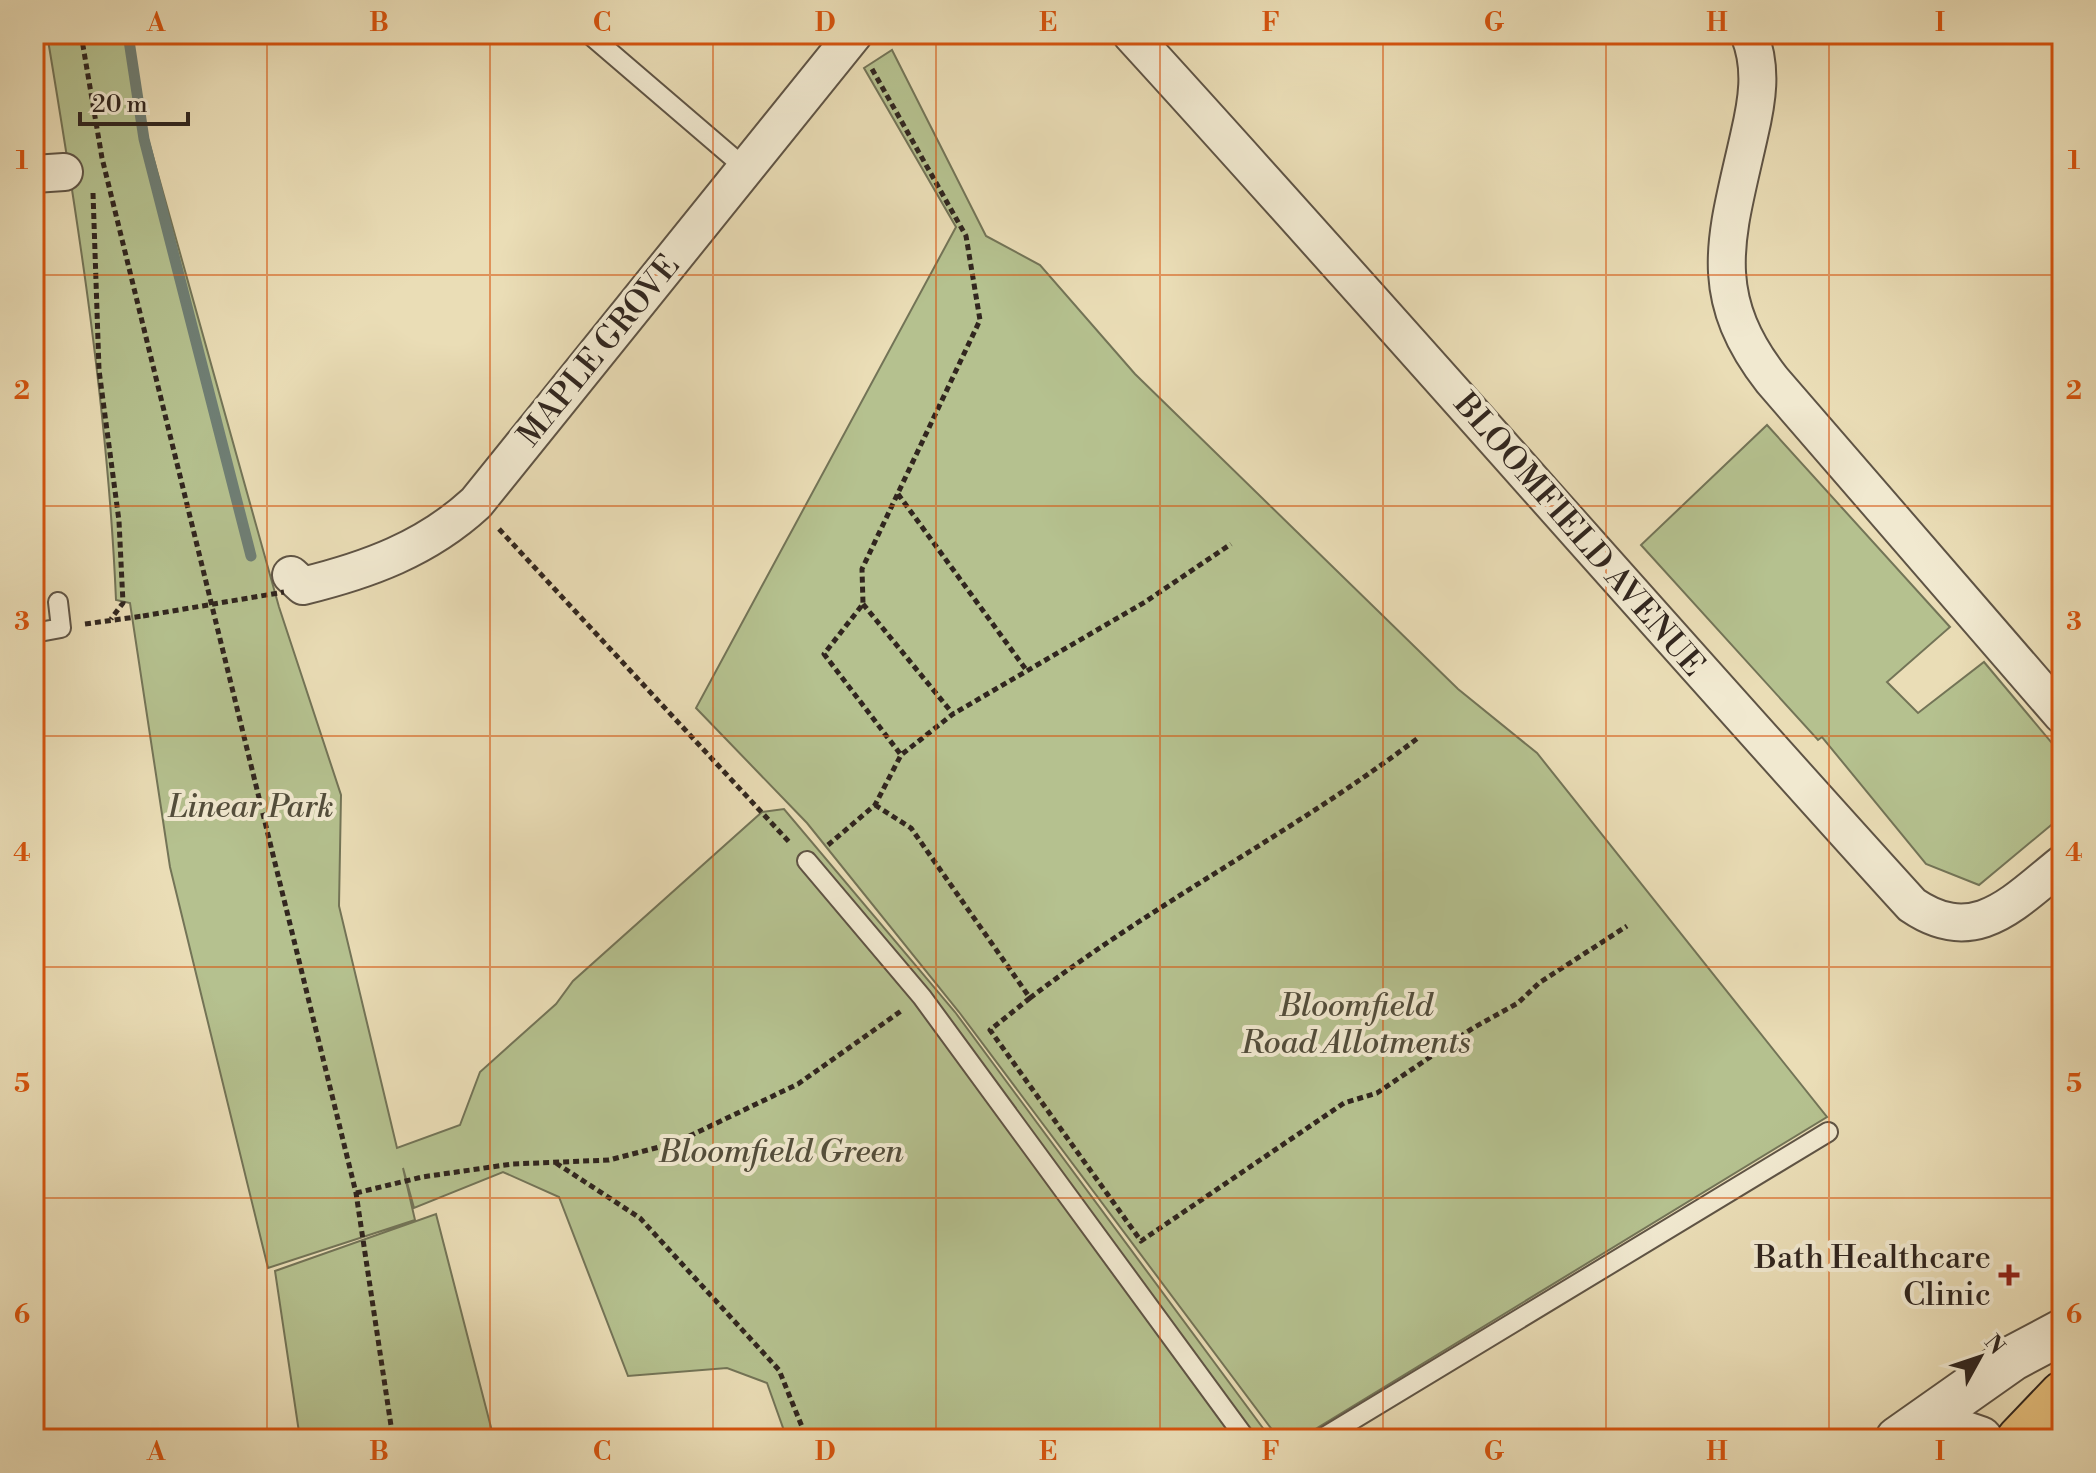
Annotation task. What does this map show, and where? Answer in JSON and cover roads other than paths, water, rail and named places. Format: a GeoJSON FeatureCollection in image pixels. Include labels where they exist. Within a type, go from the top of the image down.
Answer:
{"type":"FeatureCollection","features":[{"type":"Feature","properties":{"kind":"main road"},"geometry":{"type":"LineString","coordinates":[[2019,1439],[2062,1394]]}},
{"type":"Feature","properties":{"kind":"street","name":"BLOOMFIELD AVENUE"},"geometry":{"type":"LineString","coordinates":[[1131,34],[1449,384],[1618,581],[1912,905],[1934,920],[1979,922],[2003,911],[2062,864]]}},
{"type":"Feature","properties":{"kind":"street"},"geometry":{"type":"LineString","coordinates":[[1749,34],[1757,68],[1758,97],[1729,215],[1727,289],[1735,322],[1752,355],[1772,380],[2062,715]]}},
{"type":"Feature","properties":{"kind":"street","name":"MAPLE GROVE"},"geometry":{"type":"LineString","coordinates":[[287,584],[303,586],[350,575],[423,543],[447,529],[476,503],[849,40]]}},
{"type":"Feature","properties":{"kind":"street"},"geometry":{"type":"LineString","coordinates":[[1904,1435],[2013,1358],[2062,1332]]}},
{"type":"Feature","properties":{"kind":"street"},"geometry":{"type":"LineString","coordinates":[[1904,1435],[1942,1426],[1980,1439]]}},
{"type":"Feature","properties":{"kind":"lane"},"geometry":{"type":"LineString","coordinates":[[589,34],[744,167]]}},
{"type":"Feature","properties":{"kind":"lane"},"geometry":{"type":"LineString","coordinates":[[34,633],[61,628],[58,602]]}},
{"type":"Feature","properties":{"kind":"lane"},"geometry":{"type":"LineString","coordinates":[[807,861],[922,997],[1246,1439]]}},
{"type":"Feature","properties":{"kind":"lane"},"geometry":{"type":"LineString","coordinates":[[1321,1439],[1828,1132]]}},
{"type":"Feature","properties":{"kind":"waterway"},"geometry":{"type":"LineString","coordinates":[[128,34],[144,139],[251,556]]}},
{"type":"Feature","properties":{"kind":"place","name":"Bath Healthcare Clinic"},"geometry":{"type":"Point","coordinates":[2009,1275]}},
{"type":"Feature","properties":{"kind":"park label","name":"Linear Park"},"geometry":{"type":"Point","coordinates":[251,806]}},
{"type":"Feature","properties":{"kind":"park label","name":"Bloomfield Road Allotments"},"geometry":{"type":"Point","coordinates":[1356,1024]}},
{"type":"Feature","properties":{"kind":"park label","name":"Bloomfield Green"},"geometry":{"type":"Point","coordinates":[781,1151]}}]}
